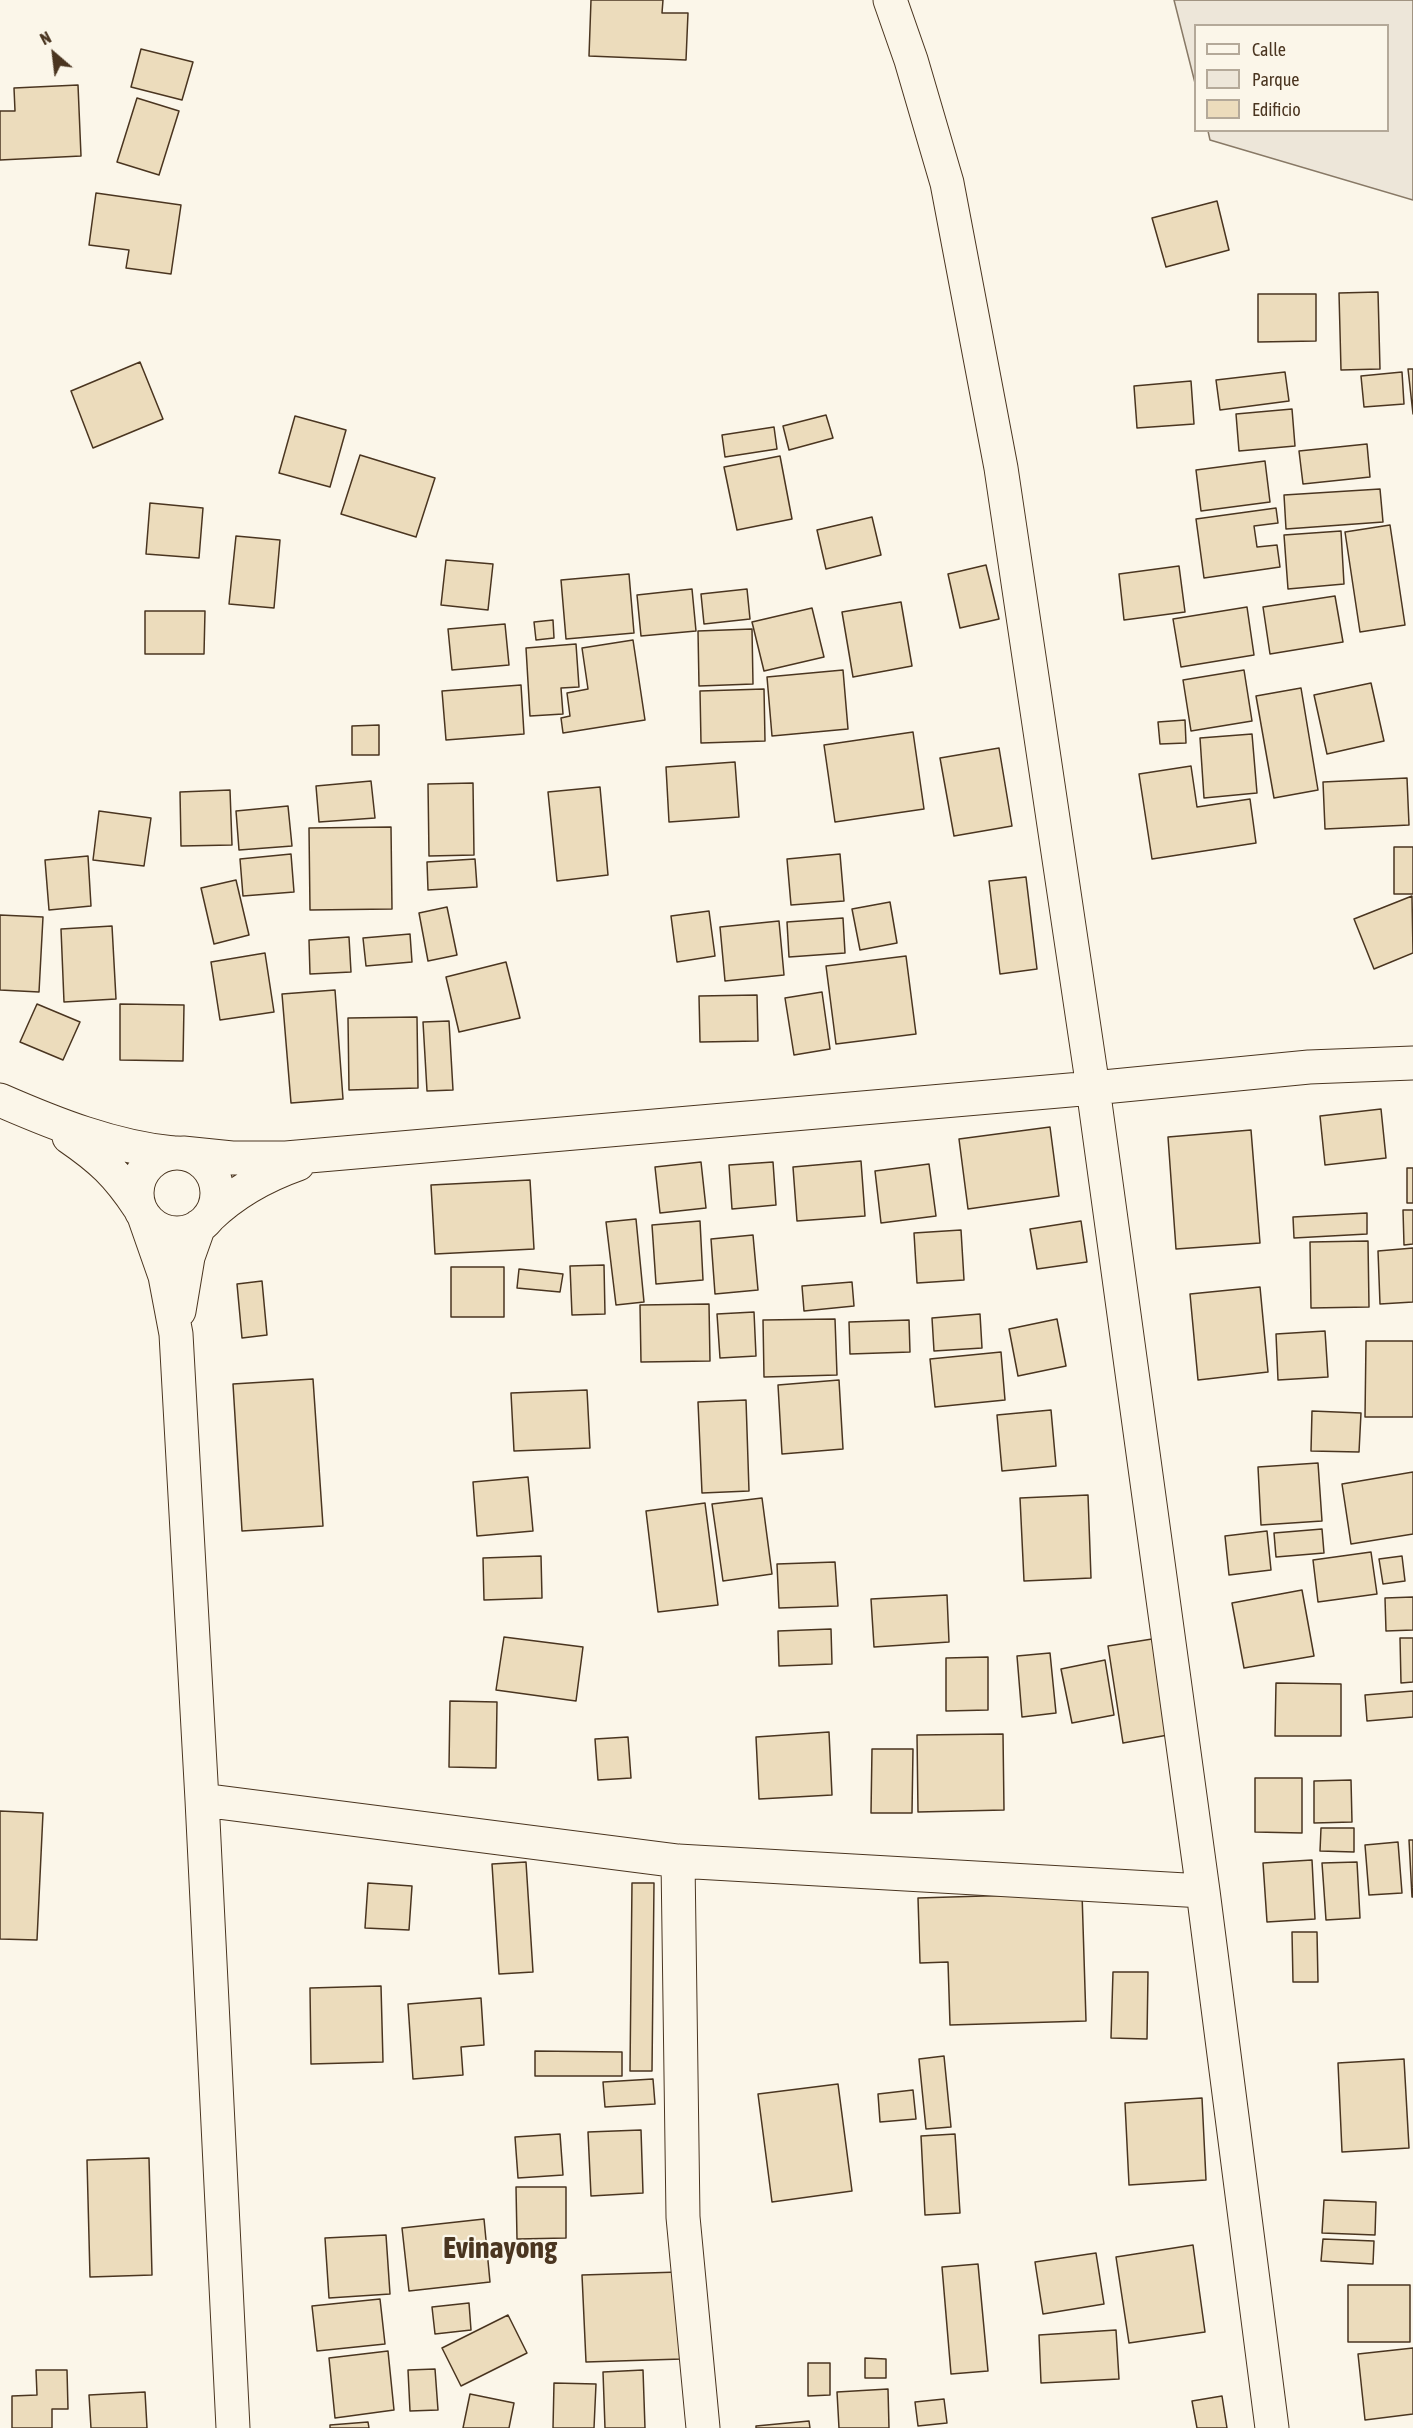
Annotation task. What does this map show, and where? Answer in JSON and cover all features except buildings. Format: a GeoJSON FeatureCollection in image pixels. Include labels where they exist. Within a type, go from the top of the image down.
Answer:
{"type":"FeatureCollection","features":[{"type":"Feature","properties":{"kind":"street"},"geometry":{"type":"LineString","coordinates":[[890,0],[911,60],[947,183],[1001,468],[1094,1088],[1203,1891],[1272,2428]]}},
{"type":"Feature","properties":{"kind":"street"},"geometry":{"type":"LineString","coordinates":[[0,1100],[112,1142],[178,1153],[232,1158],[286,1158],[1094,1088],[1309,1067],[1413,1063]]}},
{"type":"Feature","properties":{"kind":"street"},"geometry":{"type":"LineString","coordinates":[[38,1116],[89,1151],[117,1175],[141,1211],[161,1230],[173,1233],[186,1231],[204,1221],[226,1200],[247,1186],[276,1172],[325,1155]]}},
{"type":"Feature","properties":{"kind":"street"},"geometry":{"type":"LineString","coordinates":[[176,1334],[188,1257],[204,1221],[215,1204],[215,1180],[202,1161],[178,1153],[163,1155],[152,1162],[142,1172],[138,1185],[141,1211],[165,1276],[176,1334],[233,2428]]}},
{"type":"Feature","properties":{"kind":"street"},"geometry":{"type":"LineString","coordinates":[[202,1800],[678,1861],[1203,1891]]}},
{"type":"Feature","properties":{"kind":"street"},"geometry":{"type":"LineString","coordinates":[[678,1861],[683,2217],[703,2428]]}},
{"type":"Feature","properties":{"kind":"green space"},"geometry":{"type":"Polygon","coordinates":[[[1174,0],[1413,0],[1413,200],[1210,140],[1208,132],[1389,132],[1389,24],[1194,24],[1194,79],[1174,0]]]}},
{"type":"Feature","properties":{"kind":"district","name":"Evinayong"},"geometry":{"type":"Point","coordinates":[500,2249]}}]}
